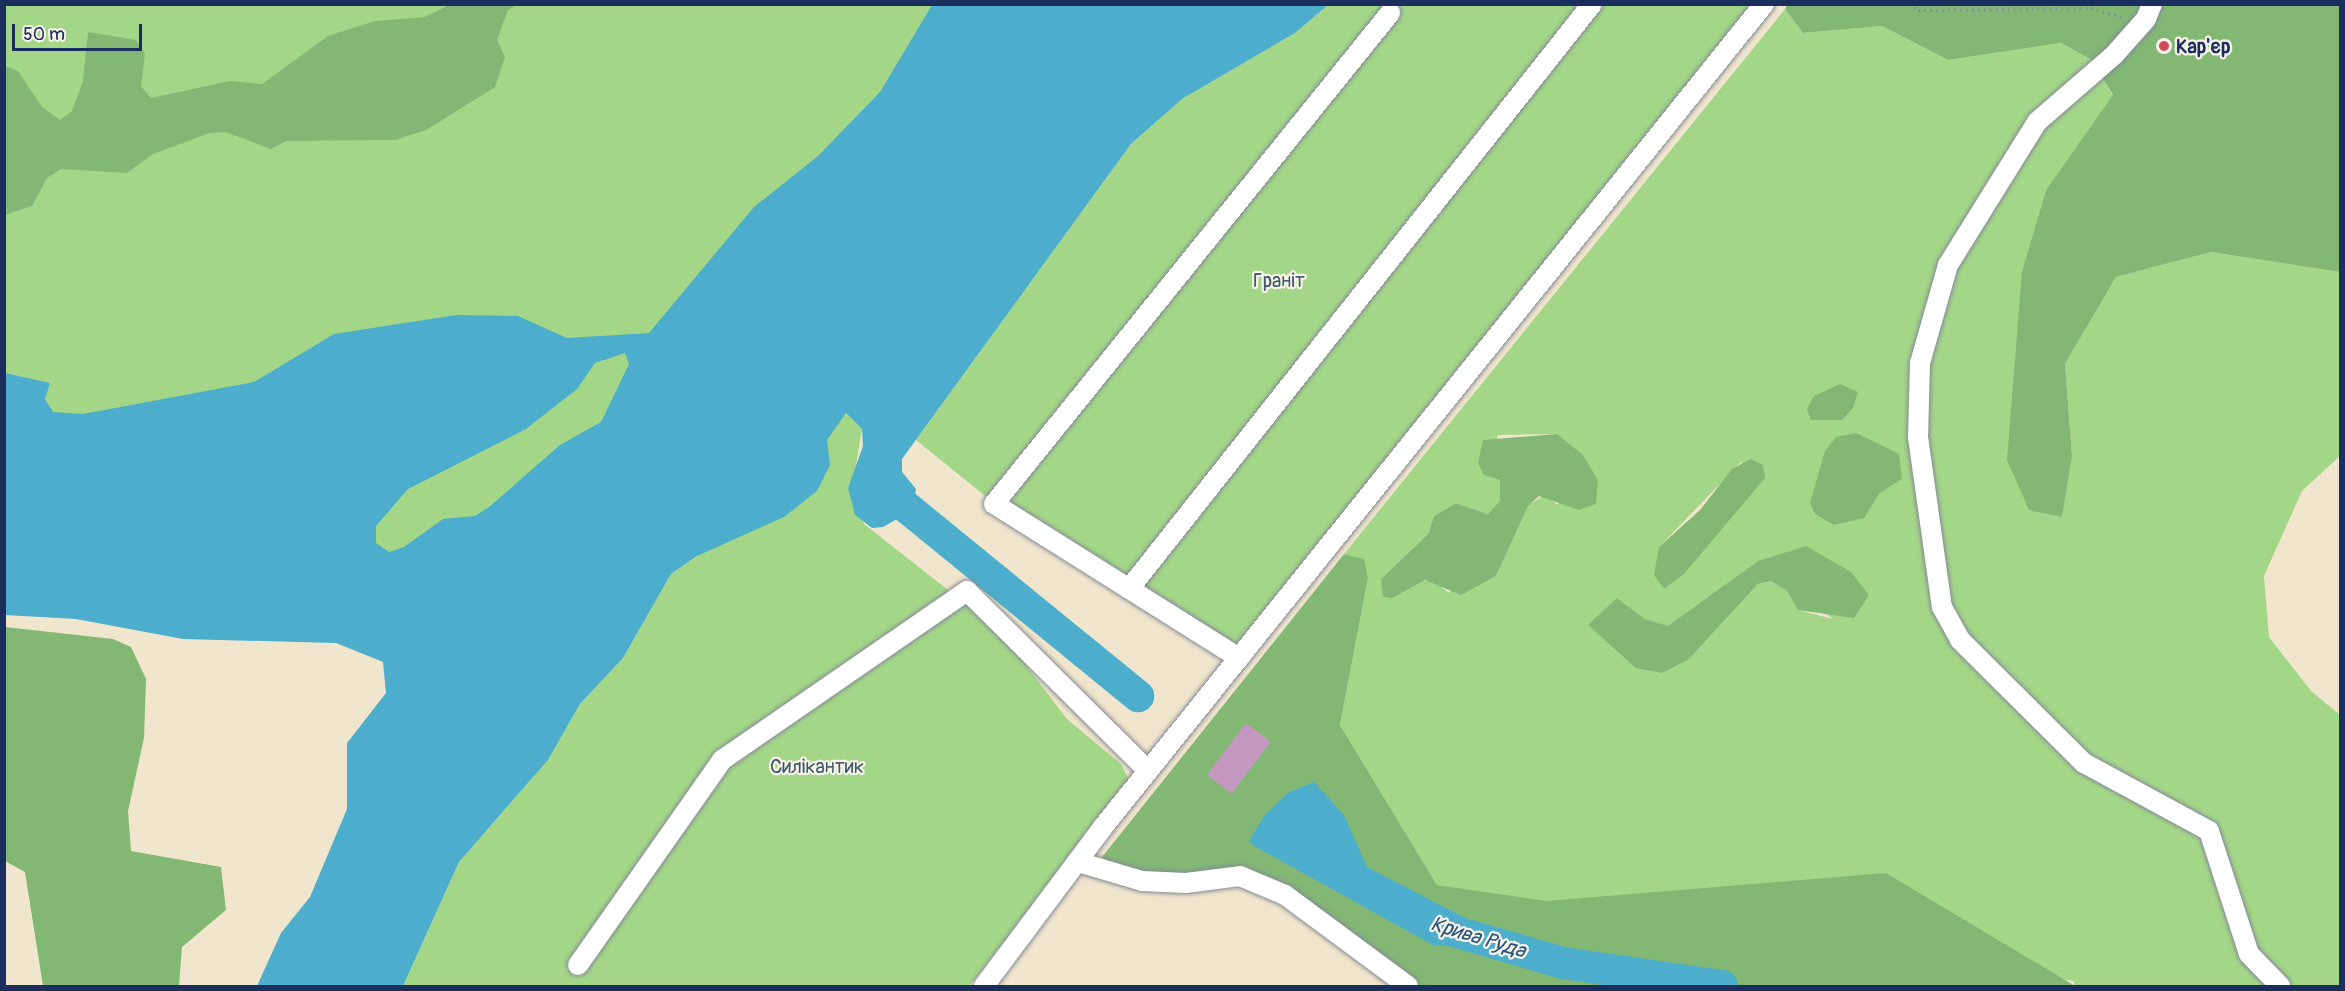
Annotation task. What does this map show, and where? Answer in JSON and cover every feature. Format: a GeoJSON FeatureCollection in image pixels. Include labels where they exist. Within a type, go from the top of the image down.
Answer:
{"type":"FeatureCollection","features":[{"type":"Feature","properties":{"kind":"street"},"geometry":{"type":"LineString","coordinates":[[1129,589],[1592,4]]}},
{"type":"Feature","properties":{"kind":"street"},"geometry":{"type":"LineString","coordinates":[[984,987],[1148,771],[1764,4]]}},
{"type":"Feature","properties":{"kind":"street"},"geometry":{"type":"LineString","coordinates":[[2149,12],[2037,122],[1948,265],[1920,363],[1918,437],[1942,607],[1960,640],[2084,764],[2209,831],[2249,954],[2280,987]]}},
{"type":"Feature","properties":{"kind":"street"},"geometry":{"type":"LineString","coordinates":[[1239,658],[994,504],[1390,13]]}},
{"type":"Feature","properties":{"kind":"street"},"geometry":{"type":"LineString","coordinates":[[578,965],[722,760],[967,591],[1148,771]]}},
{"type":"Feature","properties":{"kind":"street"},"geometry":{"type":"LineString","coordinates":[[1078,862],[1142,880],[1186,883],[1240,876],[1285,895],[1408,987]]}},
{"type":"Feature","properties":{"kind":"path"},"geometry":{"type":"LineString","coordinates":[[1909,4],[1918,10],[2091,8],[2149,12]]}},
{"type":"Feature","properties":{"kind":"green space"},"geometry":{"type":"Polygon","coordinates":[[[451,4],[517,5],[508,10],[497,40],[505,57],[495,87],[426,130],[395,140],[286,141],[271,149],[226,132],[210,133],[153,154],[127,173],[61,169],[47,178],[32,206],[5,215],[5,66],[18,71],[42,107],[60,120],[72,111],[83,81],[88,32],[136,40],[145,54],[141,86],[151,98],[230,81],[262,84],[328,36],[375,21],[425,17],[451,4]]]}},
{"type":"Feature","properties":{"kind":"green space"},"geometry":{"type":"Polygon","coordinates":[[[1788,4],[2340,5],[2340,272],[2211,252],[2116,277],[2065,364],[2072,456],[2062,517],[2029,510],[2007,460],[2022,271],[2046,190],[2113,95],[2090,59],[2061,43],[1948,60],[1882,26],[1803,33],[1785,9],[1788,4]]]}},
{"type":"Feature","properties":{"kind":"green space"},"geometry":{"type":"Polygon","coordinates":[[[4,5],[1036,5],[398,619],[5,545],[4,5]]]}},
{"type":"Feature","properties":{"kind":"green space","name":"Граніт"},"geometry":{"type":"Polygon","coordinates":[[[1328,5],[1756,5],[1231,658],[1063,559],[916,440],[1131,144],[1182,99],[1295,33],[1328,5]]]}},
{"type":"Feature","properties":{"kind":"green space"},"geometry":{"type":"Polygon","coordinates":[[[1785,9],[1803,33],[1882,26],[1948,60],[2061,43],[2090,59],[2113,96],[2046,190],[2022,271],[2022,288],[2072,456],[2065,364],[2116,277],[2211,252],[2340,272],[2340,456],[2302,491],[2264,576],[2269,637],[2311,691],[2340,715],[2340,986],[2075,986],[2074,981],[1437,885],[1340,725],[1368,578],[1363,559],[1344,554],[1785,9]],[[1856,433],[1863,518],[1879,494],[1902,479],[1875,447],[1856,433]],[[1557,434],[1498,435],[1484,475],[1500,480],[1501,501],[1488,514],[1456,503],[1434,516],[1428,534],[1381,579],[1433,581],[1448,592],[1496,576],[1528,505],[1545,495],[1558,505],[1557,434]],[[1743,460],[1659,547],[1664,589],[1683,575],[1743,460]],[[1758,561],[1668,627],[1645,619],[1617,598],[1689,659],[1758,584],[1771,581],[1787,591],[1798,610],[1833,619],[1758,561]]]}},
{"type":"Feature","properties":{"kind":"green space"},"geometry":{"type":"Polygon","coordinates":[[[1840,384],[1858,392],[1853,408],[1842,420],[1811,420],[1807,409],[1814,396],[1840,384]]]}},
{"type":"Feature","properties":{"kind":"green space","name":"Силікантик"},"geometry":{"type":"Polygon","coordinates":[[[846,413],[862,429],[856,465],[864,524],[999,630],[1067,719],[1121,764],[1130,782],[969,986],[403,986],[459,862],[548,760],[580,704],[623,658],[671,574],[830,465],[826,440],[846,413]]]}},
{"type":"Feature","properties":{"kind":"green space"},"geometry":{"type":"Polygon","coordinates":[[[1856,433],[1899,454],[1902,479],[1879,494],[1864,518],[1834,525],[1815,514],[1810,503],[1825,451],[1836,437],[1856,433]]]}},
{"type":"Feature","properties":{"kind":"green space"},"geometry":{"type":"Polygon","coordinates":[[[1557,434],[1583,455],[1598,480],[1596,504],[1579,510],[1539,496],[1528,506],[1496,576],[1461,595],[1425,580],[1392,598],[1383,597],[1381,579],[1428,534],[1434,516],[1456,503],[1488,514],[1500,501],[1500,480],[1484,475],[1478,463],[1483,440],[1557,434]]]}},
{"type":"Feature","properties":{"kind":"green space"},"geometry":{"type":"Polygon","coordinates":[[[1751,459],[1763,465],[1765,478],[1683,575],[1664,589],[1654,575],[1659,547],[1700,510],[1732,469],[1751,459]]]}},
{"type":"Feature","properties":{"kind":"green space"},"geometry":{"type":"Polygon","coordinates":[[[1806,546],[1851,572],[1869,595],[1854,618],[1798,610],[1787,591],[1771,581],[1758,584],[1689,659],[1662,673],[1636,668],[1588,625],[1617,598],[1645,619],[1668,626],[1758,561],[1806,546]]]}},
{"type":"Feature","properties":{"kind":"green space"},"geometry":{"type":"Polygon","coordinates":[[[1344,554],[1364,559],[1368,578],[1340,725],[1437,885],[1546,901],[1886,873],[2075,986],[1402,986],[1279,895],[1242,884],[1115,870],[1102,857],[1344,554]]]}},
{"type":"Feature","properties":{"kind":"green space"},"geometry":{"type":"Polygon","coordinates":[[[5,627],[113,639],[131,647],[146,679],[144,738],[128,811],[131,851],[221,867],[226,910],[182,947],[179,986],[43,986],[25,872],[5,861],[5,627]]]}},
{"type":"Feature","properties":{"kind":"water"},"geometry":{"type":"Polygon","coordinates":[[[932,5],[1328,5],[1295,33],[1182,99],[1131,144],[902,459],[902,472],[916,489],[913,510],[883,527],[872,528],[855,515],[848,488],[863,446],[862,429],[846,413],[827,440],[830,465],[817,491],[784,517],[697,556],[671,574],[623,658],[580,704],[548,760],[459,862],[403,986],[257,986],[281,933],[310,897],[347,809],[347,743],[386,693],[383,662],[336,643],[183,639],[76,619],[5,615],[5,373],[50,383],[45,399],[53,412],[83,414],[254,382],[334,334],[456,315],[518,316],[567,338],[649,333],[754,207],[818,156],[880,92],[932,5]],[[625,353],[595,363],[577,389],[526,429],[408,489],[376,526],[376,543],[389,552],[404,547],[443,519],[475,516],[489,507],[560,445],[601,422],[629,364],[625,353]]]}},
{"type":"Feature","properties":{"kind":"water"},"geometry":{"type":"Polygon","coordinates":[[[1314,782],[1344,815],[1367,867],[1473,922],[1481,934],[1476,941],[1464,947],[1433,945],[1254,846],[1249,841],[1264,816],[1289,792],[1314,782]]]}},
{"type":"Feature","properties":{"kind":"building"},"geometry":{"type":"Polygon","coordinates":[[[1246,723],[1271,742],[1232,794],[1207,775],[1246,723]]]}},
{"type":"Feature","properties":{"kind":"waterway"},"geometry":{"type":"LineString","coordinates":[[905,506],[1138,696]]}},
{"type":"Feature","properties":{"kind":"waterway","name":"Крива Руда"},"geometry":{"type":"LineString","coordinates":[[1436,926],[1563,963],[1722,986]]}},
{"type":"Feature","properties":{"kind":"place","name":"Кар'єр"},"geometry":{"type":"Point","coordinates":[2164,46]}}]}
